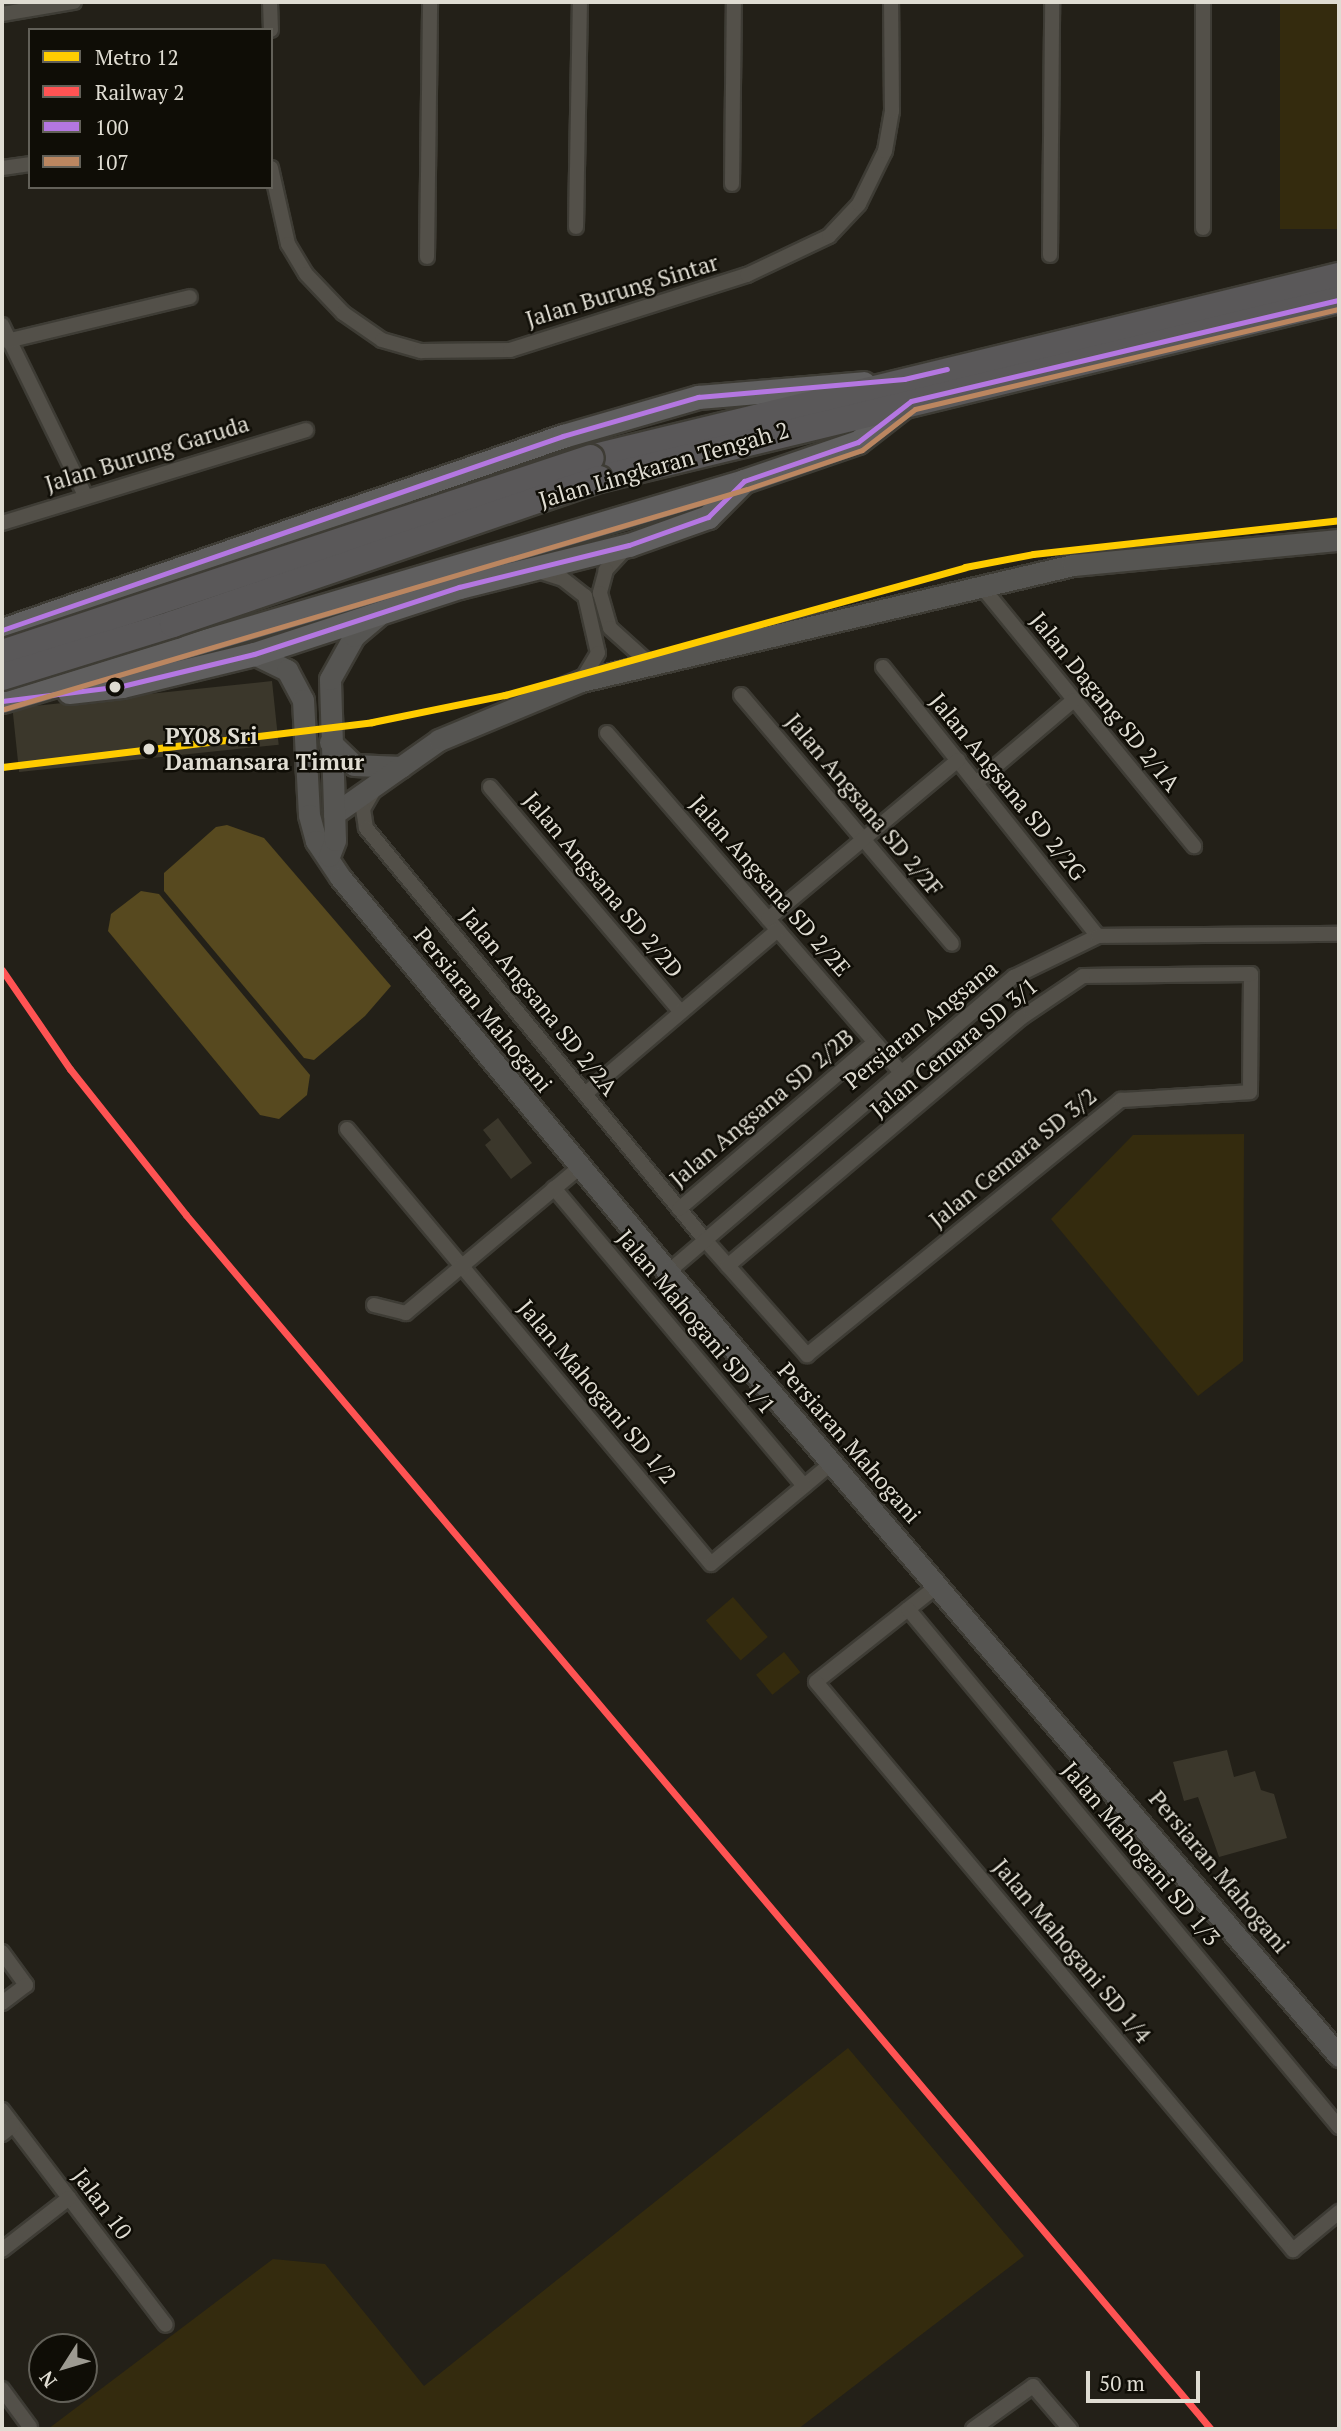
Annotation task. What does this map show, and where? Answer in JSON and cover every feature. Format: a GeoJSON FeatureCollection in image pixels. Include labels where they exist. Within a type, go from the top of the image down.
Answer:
{"type":"FeatureCollection","features":[{"type":"Feature","properties":{"kind":"highway","name":"Jalan Lingkaran Tengah 2"},"geometry":{"type":"LineString","coordinates":[[2,653],[595,468],[907,390],[1339,276]]}},
{"type":"Feature","properties":{"kind":"highway","name":"Jalan Lingkaran Tengah 2"},"geometry":{"type":"LineString","coordinates":[[907,390],[1339,300]]}},
{"type":"Feature","properties":{"kind":"highway","name":"Jalan Lingkaran Tengah 2"},"geometry":{"type":"LineString","coordinates":[[7,692],[173,624],[595,468]]}},
{"type":"Feature","properties":{"kind":"main road"},"geometry":{"type":"LineString","coordinates":[[7,692],[178,648],[744,481],[858,442],[907,390]]}},
{"type":"Feature","properties":{"kind":"main road"},"geometry":{"type":"LineString","coordinates":[[2,630],[563,436],[698,397],[907,390]]}},
{"type":"Feature","properties":{"kind":"main road"},"geometry":{"type":"LineString","coordinates":[[7,692],[122,686],[254,654],[532,569],[629,545],[708,517],[744,481]]}},
{"type":"Feature","properties":{"kind":"main road"},"geometry":{"type":"LineString","coordinates":[[334,814],[471,723],[582,681],[1073,565],[1339,540]]}},
{"type":"Feature","properties":{"kind":"main road"},"geometry":{"type":"LineString","coordinates":[[158,575],[149,587],[147,617],[164,642],[178,648]]}},
{"type":"Feature","properties":{"kind":"main road"},"geometry":{"type":"LineString","coordinates":[[329,856],[334,814],[328,699],[336,662],[378,616]]}},
{"type":"Feature","properties":{"kind":"main road","name":"Persiaran Mahogani"},"geometry":{"type":"LineString","coordinates":[[254,654],[287,670],[303,700],[309,815],[316,841],[329,856],[340,877],[668,1272],[1339,2056]]}},
{"type":"Feature","properties":{"kind":"main road"},"geometry":{"type":"LineString","coordinates":[[330,742],[354,765],[401,767]]}},
{"type":"Feature","properties":{"kind":"street"},"geometry":{"type":"LineString","coordinates":[[2,14],[74,2]]}},
{"type":"Feature","properties":{"kind":"street"},"geometry":{"type":"LineString","coordinates":[[270,2],[271,28]]}},
{"type":"Feature","properties":{"kind":"street"},"geometry":{"type":"LineString","coordinates":[[427,257],[430,2]]}},
{"type":"Feature","properties":{"kind":"street"},"geometry":{"type":"LineString","coordinates":[[576,227],[580,2]]}},
{"type":"Feature","properties":{"kind":"street"},"geometry":{"type":"LineString","coordinates":[[732,184],[734,2]]}},
{"type":"Feature","properties":{"kind":"street","name":"Jalan Burung Sintar"},"geometry":{"type":"LineString","coordinates":[[273,178],[288,244],[306,274],[343,313],[382,340],[421,351],[510,349],[747,275],[830,236],[865,195],[885,151],[892,111],[891,2]]}},
{"type":"Feature","properties":{"kind":"street"},"geometry":{"type":"LineString","coordinates":[[1050,255],[1052,2]]}},
{"type":"Feature","properties":{"kind":"street"},"geometry":{"type":"LineString","coordinates":[[1203,2],[1203,228]]}},
{"type":"Feature","properties":{"kind":"street"},"geometry":{"type":"LineString","coordinates":[[2,168],[28,164]]}},
{"type":"Feature","properties":{"kind":"street"},"geometry":{"type":"LineString","coordinates":[[7,341],[190,296]]}},
{"type":"Feature","properties":{"kind":"street"},"geometry":{"type":"LineString","coordinates":[[2,325],[7,341],[85,495]]}},
{"type":"Feature","properties":{"kind":"street","name":"Jalan Burung Garuda"},"geometry":{"type":"LineString","coordinates":[[2,523],[85,495],[306,430]]}},
{"type":"Feature","properties":{"kind":"street"},"geometry":{"type":"LineString","coordinates":[[629,545],[607,570],[600,593],[610,628],[650,664]]}},
{"type":"Feature","properties":{"kind":"street"},"geometry":{"type":"LineString","coordinates":[[532,569],[563,579],[585,596],[598,653],[582,681]]}},
{"type":"Feature","properties":{"kind":"street","name":"Jalan Dagang SD 2/1A"},"geometry":{"type":"LineString","coordinates":[[982,587],[1194,846]]}},
{"type":"Feature","properties":{"kind":"street","name":"Jalan Angsana SD 2/2G"},"geometry":{"type":"LineString","coordinates":[[883,667],[1098,936]]}},
{"type":"Feature","properties":{"kind":"street","name":"Jalan Angsana SD 2/2F"},"geometry":{"type":"LineString","coordinates":[[741,695],[952,944]]}},
{"type":"Feature","properties":{"kind":"street"},"geometry":{"type":"LineString","coordinates":[[976,783],[1074,700]]}},
{"type":"Feature","properties":{"kind":"street","name":"Jalan Angsana SD 2/2E"},"geometry":{"type":"LineString","coordinates":[[607,733],[899,1070]]}},
{"type":"Feature","properties":{"kind":"street"},"geometry":{"type":"LineString","coordinates":[[585,1094],[681,1012],[863,840],[958,760]]}},
{"type":"Feature","properties":{"kind":"street","name":"Jalan Angsana SD 2/2A"},"geometry":{"type":"LineString","coordinates":[[376,785],[363,809],[366,828],[679,1209],[807,1355]]}},
{"type":"Feature","properties":{"kind":"street","name":"Jalan Angsana SD 2/2D"},"geometry":{"type":"LineString","coordinates":[[490,787],[681,1012]]}},
{"type":"Feature","properties":{"kind":"street","name":"Persiaran Angsana"},"geometry":{"type":"LineString","coordinates":[[668,1272],[899,1070],[1014,977],[1098,936],[1339,933]]}},
{"type":"Feature","properties":{"kind":"street","name":"Jalan Cemara SD 3/1"},"geometry":{"type":"LineString","coordinates":[[728,1266],[1021,1018],[1083,976],[1251,974]]}},
{"type":"Feature","properties":{"kind":"street","name":"Jalan Cemara SD 3/2"},"geometry":{"type":"LineString","coordinates":[[807,1355],[1121,1100],[1250,1092],[1251,974]]}},
{"type":"Feature","properties":{"kind":"street","name":"Jalan Angsana SD 2/2B"},"geometry":{"type":"LineString","coordinates":[[679,1209],[875,1042]]}},
{"type":"Feature","properties":{"kind":"street","name":"Jalan Mahogani SD 1/2"},"geometry":{"type":"LineString","coordinates":[[347,1129],[711,1564],[832,1463]]}},
{"type":"Feature","properties":{"kind":"street"},"geometry":{"type":"LineString","coordinates":[[374,1305],[406,1312],[580,1167]]}},
{"type":"Feature","properties":{"kind":"street","name":"Jalan Mahogani SD 1/1"},"geometry":{"type":"LineString","coordinates":[[554,1188],[804,1486]]}},
{"type":"Feature","properties":{"kind":"street"},"geometry":{"type":"LineString","coordinates":[[908,1609],[937,1587]]}},
{"type":"Feature","properties":{"kind":"street","name":"Jalan Mahogani SD 1/4"},"geometry":{"type":"LineString","coordinates":[[908,1609],[816,1682],[1293,2250],[1339,2212]]}},
{"type":"Feature","properties":{"kind":"street","name":"Jalan Mahogani SD 1/3"},"geometry":{"type":"LineString","coordinates":[[908,1609],[1339,2127]]}},
{"type":"Feature","properties":{"kind":"street"},"geometry":{"type":"LineString","coordinates":[[2,1952],[26,1984],[2,2003]]}},
{"type":"Feature","properties":{"kind":"street","name":"Jalan 10"},"geometry":{"type":"LineString","coordinates":[[2,2110],[8,2130],[69,2198],[166,2325]]}},
{"type":"Feature","properties":{"kind":"street"},"geometry":{"type":"LineString","coordinates":[[2,2250],[69,2198]]}},
{"type":"Feature","properties":{"kind":"street"},"geometry":{"type":"LineString","coordinates":[[973,2429],[1033,2386],[1070,2429]]}},
{"type":"Feature","properties":{"kind":"street"},"geometry":{"type":"LineString","coordinates":[[2,2389],[30,2427]]}},
{"type":"Feature","properties":{"kind":"shaded area"},"geometry":{"type":"Polygon","coordinates":[[[1280,2],[1339,2],[1339,229],[1280,229],[1280,2]]]}},
{"type":"Feature","properties":{"kind":"shaded area"},"geometry":{"type":"Polygon","coordinates":[[[227,825],[264,838],[391,986],[365,1016],[314,1060],[304,1058],[164,891],[164,873],[216,827],[227,825]]]}},
{"type":"Feature","properties":{"kind":"shaded area"},"geometry":{"type":"Polygon","coordinates":[[[141,891],[159,894],[310,1075],[307,1095],[279,1119],[260,1115],[108,931],[111,914],[141,891]]]}},
{"type":"Feature","properties":{"kind":"shaded area"},"geometry":{"type":"Polygon","coordinates":[[[1244,1134],[1243,1361],[1198,1396],[1051,1219],[1133,1135],[1244,1134]]]}},
{"type":"Feature","properties":{"kind":"shaded area"},"geometry":{"type":"Polygon","coordinates":[[[733,1597],[768,1637],[741,1661],[706,1621],[733,1597]]]}},
{"type":"Feature","properties":{"kind":"shaded area"},"geometry":{"type":"Polygon","coordinates":[[[784,1652],[800,1672],[772,1695],[756,1675],[784,1652]]]}},
{"type":"Feature","properties":{"kind":"shaded area"},"geometry":{"type":"Polygon","coordinates":[[[848,2048],[1024,2256],[798,2429],[48,2429],[82,2403],[98,2403],[98,2391],[273,2259],[325,2264],[424,2386],[848,2048]]]}},
{"type":"Feature","properties":{"kind":"building","name":"PY08 Sri Damansara Timur"},"geometry":{"type":"Polygon","coordinates":[[[272,681],[279,745],[19,772],[12,708],[272,681]]]}},
{"type":"Feature","properties":{"kind":"building"},"geometry":{"type":"Polygon","coordinates":[[[498,1118],[532,1163],[511,1179],[485,1145],[491,1140],[483,1130],[498,1118]]]}},
{"type":"Feature","properties":{"kind":"building"},"geometry":{"type":"Polygon","coordinates":[[[1227,1750],[1234,1777],[1255,1771],[1261,1790],[1274,1794],[1287,1838],[1219,1857],[1198,1797],[1184,1801],[1173,1762],[1227,1750]]]}},
{"type":"Feature","properties":{"kind":"metro line","name":"12"},"geometry":{"type":"LineString","coordinates":[[2,767],[372,722],[505,695],[965,567],[1033,554],[1339,520]]}},
{"type":"Feature","properties":{"kind":"rail line","name":"2"},"geometry":{"type":"LineString","coordinates":[[2,970],[70,1069],[186,1215],[1211,2429]]}},
{"type":"Feature","properties":{"kind":"transit line","name":"100"},"geometry":{"type":"LineString","coordinates":[[2,701],[122,686],[254,654],[459,587],[629,545],[708,517],[744,481],[858,442],[911,401],[1339,300]]}},
{"type":"Feature","properties":{"kind":"transit line","name":"107"},"geometry":{"type":"LineString","coordinates":[[4,709],[747,489],[862,450],[915,409],[1339,309]]}},
{"type":"Feature","properties":{"kind":"transit line","name":"100"},"geometry":{"type":"LineString","coordinates":[[2,630],[563,436],[698,397],[904,379],[947,369]]}},
{"type":"Feature","properties":{"kind":"place","name":"PY08 Sri Damansara Timur"},"geometry":{"type":"Point","coordinates":[149,749]}}]}
